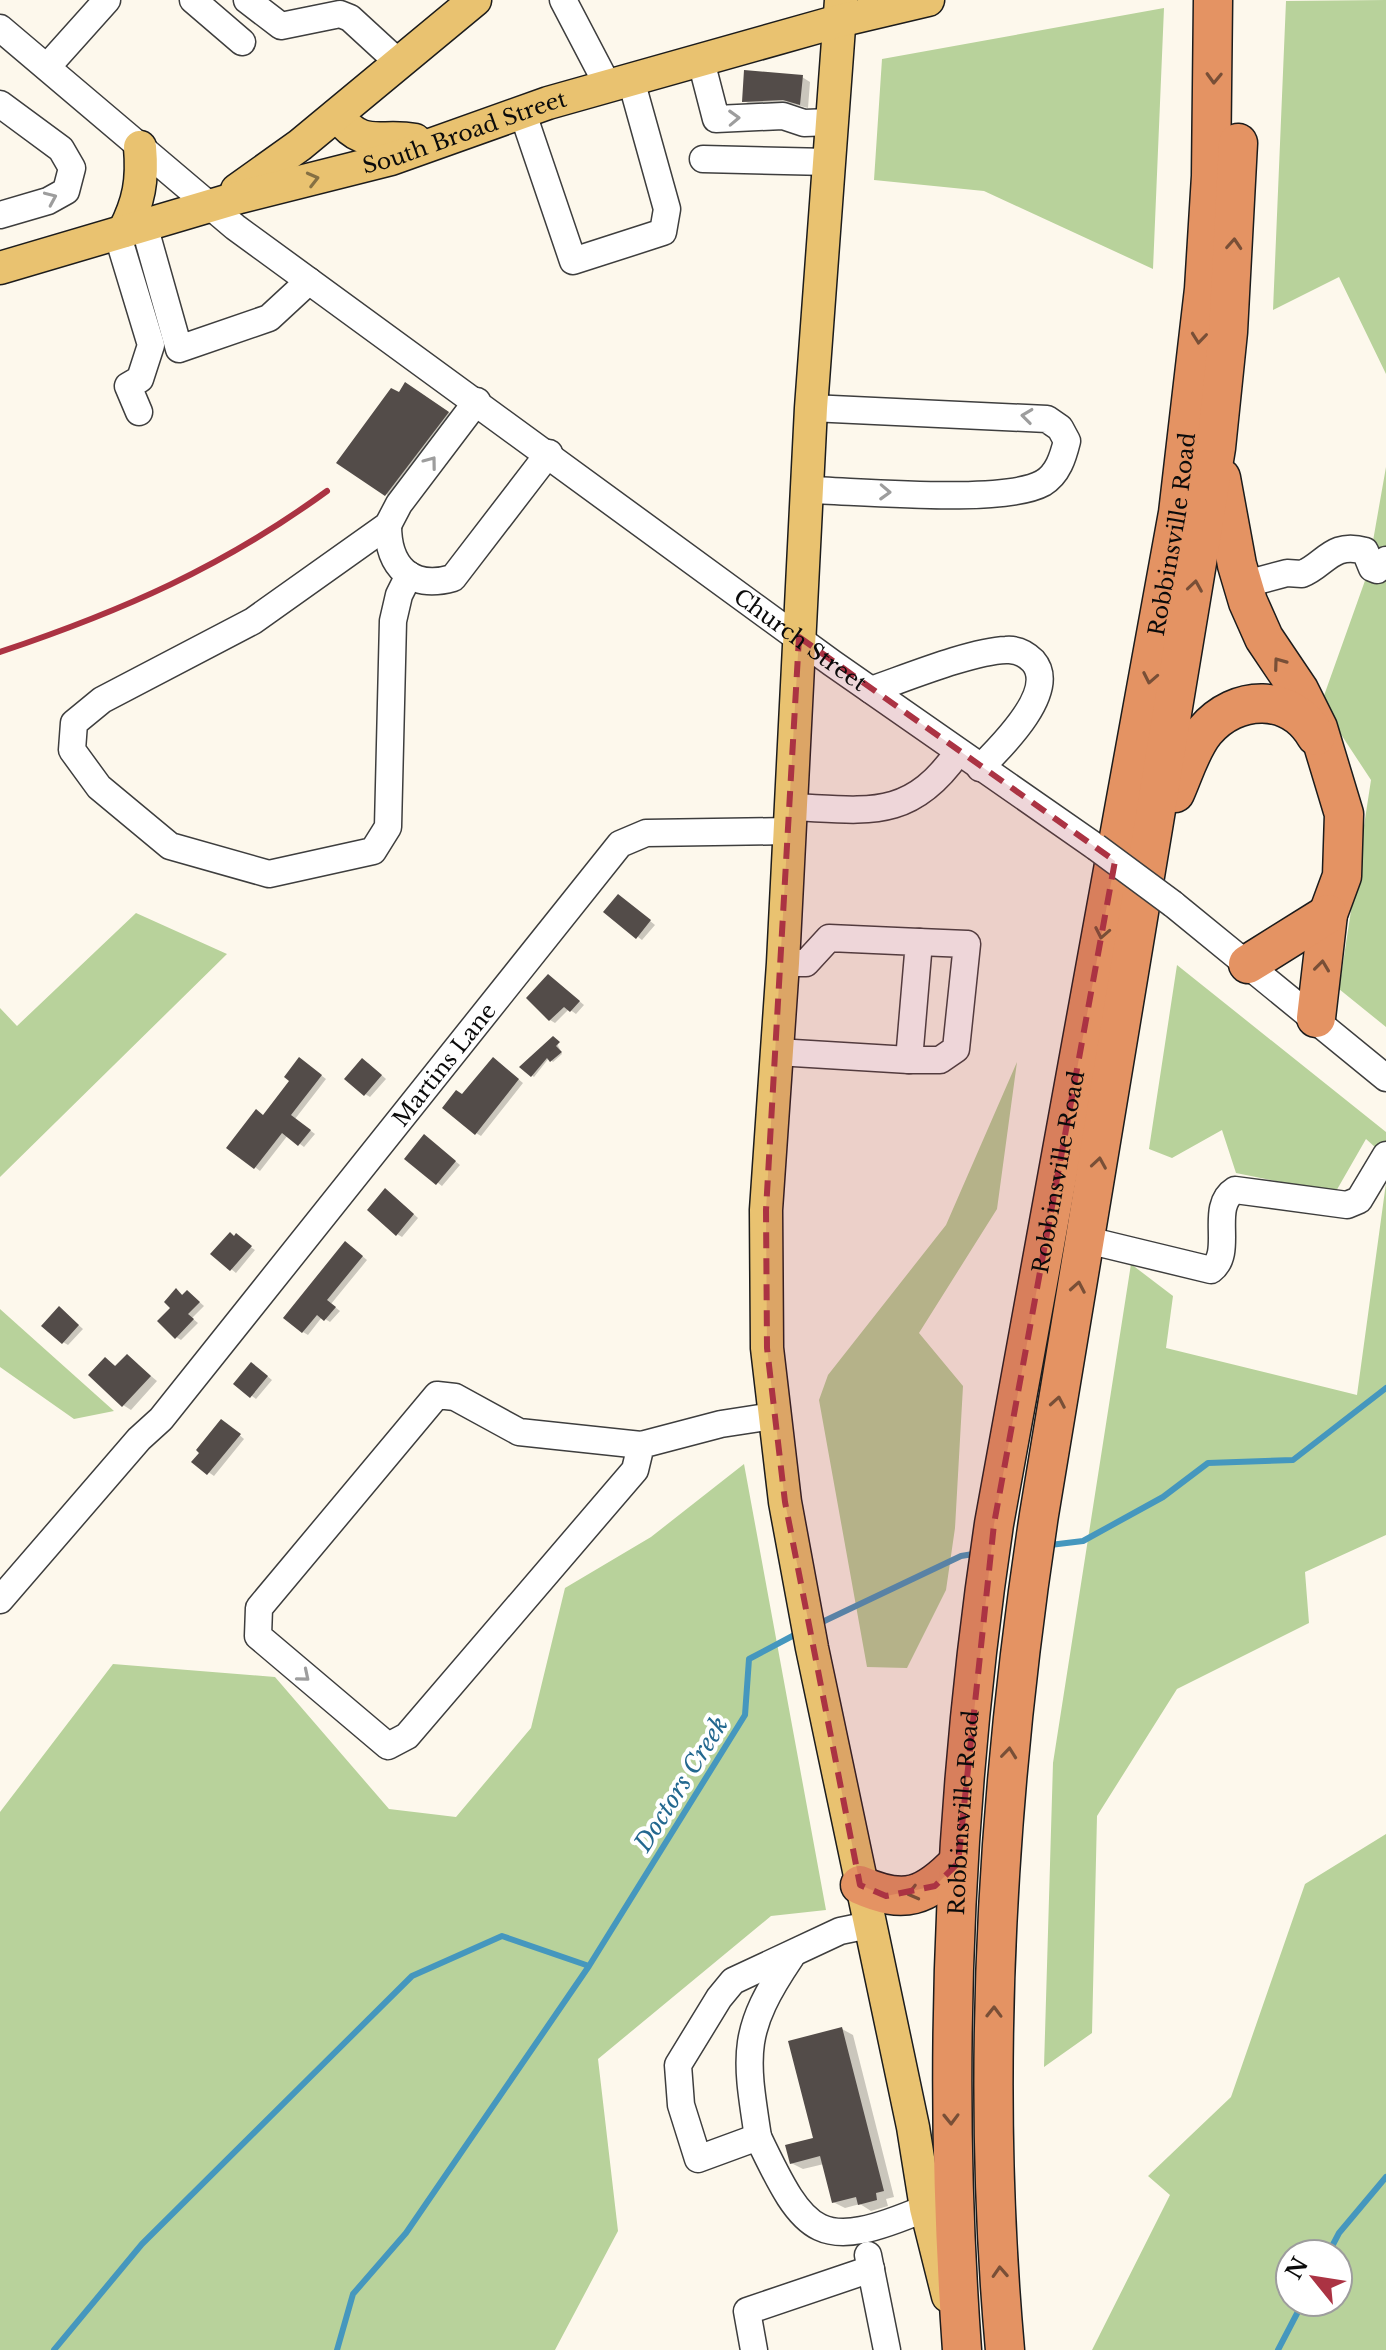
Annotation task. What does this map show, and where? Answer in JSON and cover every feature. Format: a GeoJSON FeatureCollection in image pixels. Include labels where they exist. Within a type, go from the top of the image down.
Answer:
{"type":"FeatureCollection","features":[{"type":"Feature","properties":{"kind":"highway","name":"Robbinsville Road"},"geometry":{"type":"LineString","coordinates":[[961,2350],[951,2117],[958,1863],[987,1574],[1178,513],[1205,275],[1211,176],[1213,0]]}},
{"type":"Feature","properties":{"kind":"highway","name":"Robbinsville Road"},"geometry":{"type":"LineString","coordinates":[[1005,2350],[994,2132],[994,1993],[1007,1772],[1039,1515],[1216,448],[1235,233],[1239,0]]}},
{"type":"Feature","properties":{"kind":"highway"},"geometry":{"type":"LineString","coordinates":[[1216,448],[1242,585],[1264,638],[1299,690],[1327,756],[1344,814],[1342,876],[1328,914],[1316,1018]]}},
{"type":"Feature","properties":{"kind":"highway"},"geometry":{"type":"LineString","coordinates":[[1148,856],[1204,732],[1234,709],[1268,702],[1285,707],[1311,727],[1327,756]]}},
{"type":"Feature","properties":{"kind":"highway"},"geometry":{"type":"LineString","coordinates":[[1248,964],[1328,914]]}},
{"type":"Feature","properties":{"kind":"highway"},"geometry":{"type":"LineString","coordinates":[[860,1885],[886,1896],[910,1896],[935,1886],[958,1863]]}},
{"type":"Feature","properties":{"kind":"main road"},"geometry":{"type":"LineString","coordinates":[[210,206],[269,169],[475,0]]}},
{"type":"Feature","properties":{"kind":"main road","name":"South Broad Street"},"geometry":{"type":"LineString","coordinates":[[0,268],[210,206],[391,159],[522,111],[701,61],[840,10],[928,0]]}},
{"type":"Feature","properties":{"kind":"main road"},"geometry":{"type":"LineString","coordinates":[[840,10],[811,408],[783,963],[763,1267],[773,1416],[812,1648],[913,2127],[926,2208],[961,2350]]}},
{"type":"Feature","properties":{"kind":"main road"},"geometry":{"type":"LineString","coordinates":[[337,115],[360,137],[375,141],[399,137],[434,143]]}},
{"type":"Feature","properties":{"kind":"main road"},"geometry":{"type":"LineString","coordinates":[[128,230],[139,203],[143,176],[140,147]]}},
{"type":"Feature","properties":{"kind":"street"},"geometry":{"type":"LineString","coordinates":[[47,67],[107,0]]}},
{"type":"Feature","properties":{"kind":"street"},"geometry":{"type":"LineString","coordinates":[[193,0],[242,42]]}},
{"type":"Feature","properties":{"kind":"street"},"geometry":{"type":"LineString","coordinates":[[247,0],[281,26],[331,14],[350,18],[399,63]]}},
{"type":"Feature","properties":{"kind":"street"},"geometry":{"type":"LineString","coordinates":[[522,111],[573,261],[663,232],[667,209],[619,83],[563,0]]}},
{"type":"Feature","properties":{"kind":"street","name":"Church Street"},"geometry":{"type":"LineString","coordinates":[[0,28],[210,206],[871,690],[1173,904],[1386,1078]]}},
{"type":"Feature","properties":{"kind":"street"},"geometry":{"type":"LineString","coordinates":[[701,61],[716,119],[783,116],[804,123],[832,122]]}},
{"type":"Feature","properties":{"kind":"street"},"geometry":{"type":"LineString","coordinates":[[0,104],[68,156],[72,168],[66,191],[48,201],[0,215]]}},
{"type":"Feature","properties":{"kind":"street"},"geometry":{"type":"LineString","coordinates":[[703,159],[829,162]]}},
{"type":"Feature","properties":{"kind":"street"},"geometry":{"type":"LineString","coordinates":[[128,230],[179,349],[269,318],[309,281]]}},
{"type":"Feature","properties":{"kind":"street"},"geometry":{"type":"LineString","coordinates":[[128,230],[151,345],[140,379],[128,386],[139,412]]}},
{"type":"Feature","properties":{"kind":"street"},"geometry":{"type":"LineString","coordinates":[[409,575],[399,595],[393,621],[388,827],[373,851],[269,874],[170,846],[99,787],[72,750],[74,723],[102,700],[253,621],[388,525],[399,504],[477,401]]}},
{"type":"Feature","properties":{"kind":"street"},"geometry":{"type":"LineString","coordinates":[[807,490],[970,494],[1027,490],[1053,474],[1067,441],[1060,428],[1047,419],[1015,415],[811,408]]}},
{"type":"Feature","properties":{"kind":"street"},"geometry":{"type":"LineString","coordinates":[[388,525],[388,550],[409,575],[434,583],[453,578],[549,453]]}},
{"type":"Feature","properties":{"kind":"street"},"geometry":{"type":"LineString","coordinates":[[1242,585],[1287,573],[1302,574],[1326,555],[1337,551],[1365,551],[1372,568],[1377,570],[1386,560]]}},
{"type":"Feature","properties":{"kind":"street"},"geometry":{"type":"LineString","coordinates":[[871,690],[944,665],[1005,650],[1020,652],[1031,659],[1039,669],[1040,684],[1034,701],[1005,742],[980,768]]}},
{"type":"Feature","properties":{"kind":"street","name":"Martins Lane"},"geometry":{"type":"LineString","coordinates":[[0,1600],[139,1439],[161,1419],[620,844],[646,833],[874,810],[915,798],[933,785],[958,752]]}},
{"type":"Feature","properties":{"kind":"street"},"geometry":{"type":"LineString","coordinates":[[777,1052],[940,1060],[956,1049],[967,944],[829,938],[806,963],[783,963]]}},
{"type":"Feature","properties":{"kind":"street"},"geometry":{"type":"LineString","coordinates":[[909,1060],[919,942]]}},
{"type":"Feature","properties":{"kind":"street"},"geometry":{"type":"LineString","coordinates":[[1087,1240],[1211,1270],[1220,1260],[1224,1204],[1229,1193],[1235,1190],[1347,1205],[1359,1200],[1386,1155]]}},
{"type":"Feature","properties":{"kind":"street"},"geometry":{"type":"LineString","coordinates":[[641,1445],[635,1470],[407,1736],[388,1746],[258,1636],[259,1608],[437,1395],[455,1397],[519,1432],[641,1445],[773,1416]]}},
{"type":"Feature","properties":{"kind":"street"},"geometry":{"type":"LineString","coordinates":[[758,2137],[698,2159],[681,2105],[678,2065],[701,2022],[733,1981],[791,1957],[840,1931],[869,1925]]}},
{"type":"Feature","properties":{"kind":"street"},"geometry":{"type":"LineString","coordinates":[[791,1957],[765,1995],[752,2032],[746,2063],[758,2137],[783,2190],[799,2213],[825,2230],[845,2235],[864,2232],[926,2208]]}},
{"type":"Feature","properties":{"kind":"street"},"geometry":{"type":"LineString","coordinates":[[864,2232],[887,2350]]}},
{"type":"Feature","properties":{"kind":"street"},"geometry":{"type":"LineString","coordinates":[[754,2350],[747,2311],[871,2269]]}},
{"type":"Feature","properties":{"kind":"highlighted area"},"geometry":{"type":"Polygon","coordinates":[[[799,637],[1115,861],[994,1524],[958,1863],[935,1886],[886,1896],[860,1885],[785,1502],[767,1348],[766,1210],[799,637]]]}},
{"type":"Feature","properties":{"kind":"green space"},"geometry":{"type":"Polygon","coordinates":[[[1386,0],[1386,374],[1339,277],[1273,310],[1286,1],[1386,0]]]}},
{"type":"Feature","properties":{"kind":"green space"},"geometry":{"type":"Polygon","coordinates":[[[1164,8],[1153,269],[984,191],[874,180],[882,59],[1164,8]]]}},
{"type":"Feature","properties":{"kind":"green space"},"geometry":{"type":"Polygon","coordinates":[[[1386,467],[1386,1027],[1339,989],[1371,780],[1321,704],[1367,575],[1386,467]]]}},
{"type":"Feature","properties":{"kind":"green space"},"geometry":{"type":"Polygon","coordinates":[[[136,913],[227,954],[0,1177],[0,1008],[17,1026],[136,913]]]}},
{"type":"Feature","properties":{"kind":"green space"},"geometry":{"type":"Polygon","coordinates":[[[1177,965],[1386,1132],[1386,1157],[1366,1139],[1335,1193],[1236,1173],[1222,1130],[1172,1158],[1149,1149],[1177,965]]]}},
{"type":"Feature","properties":{"kind":"green space"},"geometry":{"type":"Polygon","coordinates":[[[1017,1062],[997,1209],[919,1333],[963,1386],[955,1528],[946,1590],[907,1668],[867,1667],[819,1400],[828,1375],[946,1225],[1017,1062]]]}},
{"type":"Feature","properties":{"kind":"green space"},"geometry":{"type":"Polygon","coordinates":[[[1386,1183],[1386,1535],[1305,1572],[1309,1623],[1177,1689],[1097,1816],[1092,2033],[1044,2067],[1053,1763],[1131,1264],[1173,1296],[1166,1348],[1357,1395],[1386,1183]]]}},
{"type":"Feature","properties":{"kind":"green space"},"geometry":{"type":"Polygon","coordinates":[[[0,1309],[114,1411],[74,1419],[0,1367],[0,1309]]]}},
{"type":"Feature","properties":{"kind":"green space"},"geometry":{"type":"Polygon","coordinates":[[[744,1464],[826,1910],[771,1916],[598,2059],[618,2231],[555,2350],[0,2350],[0,1812],[113,1664],[275,1677],[389,1809],[456,1817],[531,1728],[565,1588],[651,1537],[744,1464]]]}},
{"type":"Feature","properties":{"kind":"green space"},"geometry":{"type":"Polygon","coordinates":[[[1386,1834],[1386,2350],[1092,2350],[1170,2195],[1148,2176],[1231,2097],[1305,1884],[1386,1834]]]}},
{"type":"Feature","properties":{"kind":"building"},"geometry":{"type":"Polygon","coordinates":[[[744,70],[803,75],[800,105],[783,100],[742,102],[744,70]]]}},
{"type":"Feature","properties":{"kind":"building"},"geometry":{"type":"Polygon","coordinates":[[[405,382],[449,412],[385,496],[336,463],[391,388],[399,392],[405,382]]]}},
{"type":"Feature","properties":{"kind":"building"},"geometry":{"type":"Polygon","coordinates":[[[618,894],[651,920],[636,939],[603,912],[618,894]]]}},
{"type":"Feature","properties":{"kind":"building"},"geometry":{"type":"Polygon","coordinates":[[[548,974],[580,1001],[570,1012],[564,1007],[549,1021],[526,998],[548,974]]]}},
{"type":"Feature","properties":{"kind":"building"},"geometry":{"type":"Polygon","coordinates":[[[553,1036],[560,1042],[556,1046],[562,1052],[550,1062],[547,1058],[531,1077],[519,1067],[553,1036]]]}},
{"type":"Feature","properties":{"kind":"building"},"geometry":{"type":"Polygon","coordinates":[[[299,1057],[322,1075],[291,1115],[311,1130],[298,1146],[282,1133],[254,1169],[226,1148],[256,1109],[263,1115],[289,1081],[284,1077],[299,1057]]]}},
{"type":"Feature","properties":{"kind":"building"},"geometry":{"type":"Polygon","coordinates":[[[493,1057],[519,1079],[475,1135],[442,1108],[456,1090],[462,1094],[493,1057]]]}},
{"type":"Feature","properties":{"kind":"building"},"geometry":{"type":"Polygon","coordinates":[[[362,1058],[382,1075],[364,1096],[344,1079],[362,1058]]]}},
{"type":"Feature","properties":{"kind":"building"},"geometry":{"type":"Polygon","coordinates":[[[424,1134],[456,1161],[436,1185],[404,1159],[424,1134]]]}},
{"type":"Feature","properties":{"kind":"building"},"geometry":{"type":"Polygon","coordinates":[[[385,1188],[414,1214],[396,1236],[367,1210],[385,1188]]]}},
{"type":"Feature","properties":{"kind":"building"},"geometry":{"type":"Polygon","coordinates":[[[230,1232],[252,1246],[230,1271],[210,1254],[230,1232]]]}},
{"type":"Feature","properties":{"kind":"building"},"geometry":{"type":"Polygon","coordinates":[[[345,1241],[363,1256],[327,1300],[336,1307],[324,1321],[317,1315],[302,1333],[283,1318],[345,1241]]]}},
{"type":"Feature","properties":{"kind":"building"},"geometry":{"type":"Polygon","coordinates":[[[176,1288],[182,1295],[187,1290],[200,1302],[188,1314],[194,1319],[175,1339],[157,1321],[170,1308],[164,1302],[176,1288]]]}},
{"type":"Feature","properties":{"kind":"building"},"geometry":{"type":"Polygon","coordinates":[[[59,1306],[79,1325],[62,1344],[41,1326],[59,1306]]]}},
{"type":"Feature","properties":{"kind":"building"},"geometry":{"type":"Polygon","coordinates":[[[127,1354],[151,1376],[122,1407],[88,1375],[105,1357],[115,1366],[127,1354]]]}},
{"type":"Feature","properties":{"kind":"building"},"geometry":{"type":"Polygon","coordinates":[[[251,1362],[268,1376],[250,1398],[233,1384],[251,1362]]]}},
{"type":"Feature","properties":{"kind":"building"},"geometry":{"type":"Polygon","coordinates":[[[221,1419],[241,1434],[207,1475],[191,1462],[199,1453],[196,1450],[221,1419]]]}},
{"type":"Feature","properties":{"kind":"building"},"geometry":{"type":"Polygon","coordinates":[[[842,2027],[884,2191],[876,2193],[877,2200],[858,2205],[856,2197],[832,2203],[820,2156],[790,2164],[785,2145],[813,2138],[788,2041],[842,2027]]]}},
{"type":"Feature","properties":{"kind":"waterway","name":"Doctors Creek"},"geometry":{"type":"LineString","coordinates":[[1050,1545],[1083,1541],[1163,1497],[1208,1463],[1293,1460],[1386,1388]]}},
{"type":"Feature","properties":{"kind":"waterway","name":"Doctors Creek"},"geometry":{"type":"LineString","coordinates":[[818,1624],[961,1556],[979,1553]]}},
{"type":"Feature","properties":{"kind":"waterway","name":"Doctors Creek"},"geometry":{"type":"LineString","coordinates":[[337,2350],[353,2294],[406,2233],[589,1966],[745,1715],[749,1659],[800,1632]]}},
{"type":"Feature","properties":{"kind":"waterway"},"geometry":{"type":"LineString","coordinates":[[54,2350],[142,2244],[412,1976],[502,1936],[589,1966]]}},
{"type":"Feature","properties":{"kind":"waterway"},"geometry":{"type":"LineString","coordinates":[[1336,2238],[1386,2177]]}},
{"type":"Feature","properties":{"kind":"waterway"},"geometry":{"type":"LineString","coordinates":[[1278,2350],[1295,2318]]}},
{"type":"Feature","properties":{"kind":"railway"},"geometry":{"type":"LineString","coordinates":[[0,652],[88,620],[170,585],[249,542],[327,491]]}}]}
